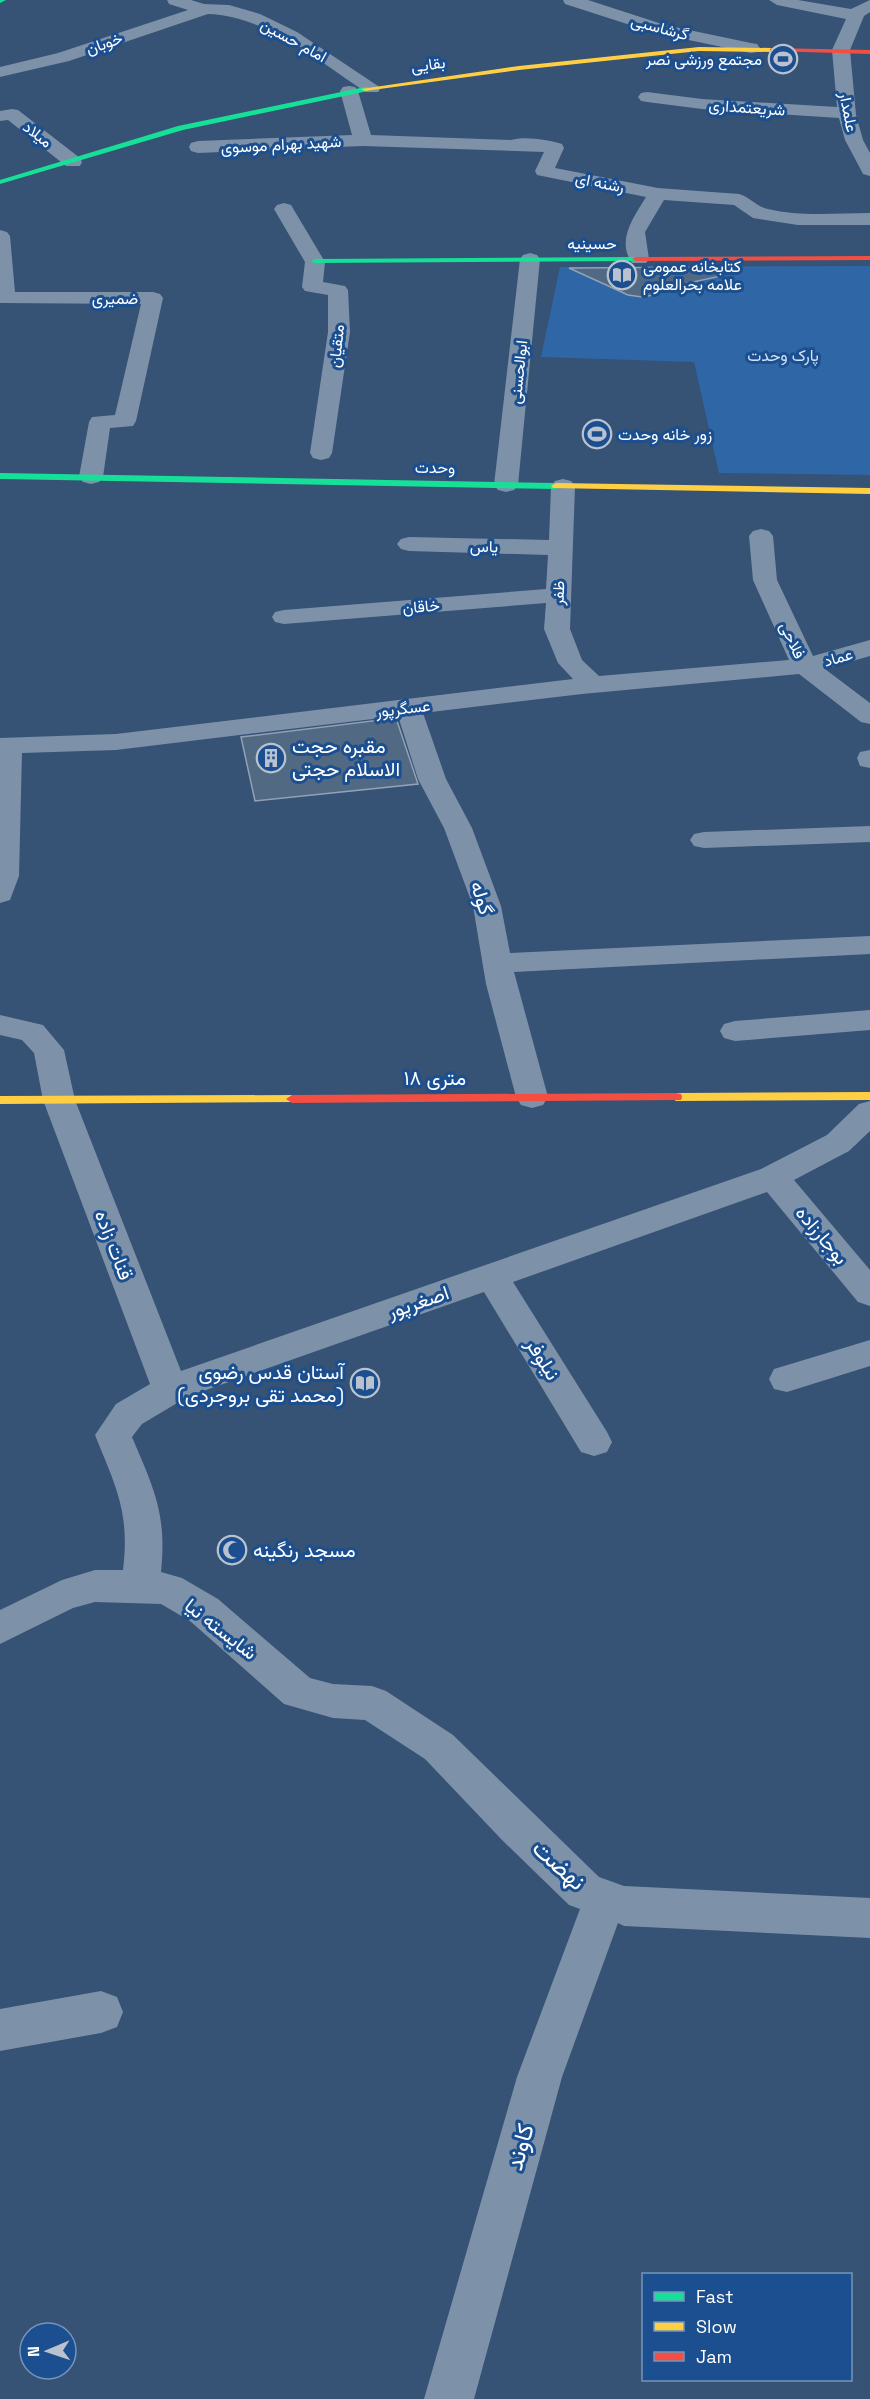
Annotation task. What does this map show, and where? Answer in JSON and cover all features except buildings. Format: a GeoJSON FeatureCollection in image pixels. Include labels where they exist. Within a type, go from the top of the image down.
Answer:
{"type":"FeatureCollection","features":[{"type":"Feature","properties":{"kind":"street","name":"امام حسین"},"geometry":{"type":"LineString","coordinates":[[175,0],[207,9],[229,10],[263,22],[291,36],[372,88]]}},
{"type":"Feature","properties":{"kind":"street","name":"گرشاسبی"},"geometry":{"type":"LineString","coordinates":[[571,0],[661,29],[751,48]]}},
{"type":"Feature","properties":{"kind":"street"},"geometry":{"type":"LineString","coordinates":[[777,0],[819,10],[863,10],[841,50]]}},
{"type":"Feature","properties":{"kind":"street","name":"خوبان"},"geometry":{"type":"LineString","coordinates":[[0,72],[63,57],[207,9]]}},
{"type":"Feature","properties":{"kind":"street","name":"بقایی"},"geometry":{"type":"LineString","coordinates":[[0,182],[181,128],[349,91],[644,54],[751,48],[870,51]]}},
{"type":"Feature","properties":{"kind":"street","name":"علمدار"},"geometry":{"type":"LineString","coordinates":[[841,50],[847,113],[854,140],[870,170]]}},
{"type":"Feature","properties":{"kind":"street"},"geometry":{"type":"LineString","coordinates":[[349,91],[363,140]]}},
{"type":"Feature","properties":{"kind":"street","name":"شریعتمداری"},"geometry":{"type":"LineString","coordinates":[[648,97],[702,104],[847,113]]}},
{"type":"Feature","properties":{"kind":"street","name":"میلاد"},"geometry":{"type":"LineString","coordinates":[[0,116],[12,114],[73,162]]}},
{"type":"Feature","properties":{"kind":"street","name":"شهید بهرام موسوی"},"geometry":{"type":"LineString","coordinates":[[198,147],[363,140]]}},
{"type":"Feature","properties":{"kind":"street","name":"رشنه ای"},"geometry":{"type":"LineString","coordinates":[[363,140],[517,146],[518,144],[555,148],[544,171],[658,194],[739,201],[760,214],[798,219],[870,219]]}},
{"type":"Feature","properties":{"kind":"street"},"geometry":{"type":"LineString","coordinates":[[639,259],[635,232],[658,194]]}},
{"type":"Feature","properties":{"kind":"street"},"geometry":{"type":"LineString","coordinates":[[284,209],[315,261]]}},
{"type":"Feature","properties":{"kind":"street","name":"ضمیری"},"geometry":{"type":"LineString","coordinates":[[0,236],[5,298],[153,298],[125,421],[100,422],[91,477]]}},
{"type":"Feature","properties":{"kind":"street","name":"حسینیه"},"geometry":{"type":"LineString","coordinates":[[315,261],[870,258]]}},
{"type":"Feature","properties":{"kind":"street","name":"ابوالحسنی"},"geometry":{"type":"LineString","coordinates":[[506,485],[530,260]]}},
{"type":"Feature","properties":{"kind":"street","name":"متقیان"},"geometry":{"type":"LineString","coordinates":[[315,261],[312,287],[338,290],[339,332],[321,453]]}},
{"type":"Feature","properties":{"kind":"street","name":"وحدت"},"geometry":{"type":"LineString","coordinates":[[0,476],[870,491]]}},
{"type":"Feature","properties":{"kind":"street","name":"ظفر"},"geometry":{"type":"LineString","coordinates":[[563,486],[557,629],[571,663],[590,681],[597,684]]}},
{"type":"Feature","properties":{"kind":"street","name":"فلاحی"},"geometry":{"type":"LineString","coordinates":[[761,536],[765,580],[806,666],[870,716]]}},
{"type":"Feature","properties":{"kind":"street","name":"یاس"},"geometry":{"type":"LineString","coordinates":[[409,544],[560,548]]}},
{"type":"Feature","properties":{"kind":"street","name":"خاقان"},"geometry":{"type":"LineString","coordinates":[[285,618],[558,595]]}},
{"type":"Feature","properties":{"kind":"street","name":"عماد"},"geometry":{"type":"LineString","coordinates":[[806,666],[870,648]]}},
{"type":"Feature","properties":{"kind":"street","name":"عسگرپور"},"geometry":{"type":"LineString","coordinates":[[4,745],[116,742],[597,684],[806,666]]}},
{"type":"Feature","properties":{"kind":"street","name":"گوله"},"geometry":{"type":"LineString","coordinates":[[408,707],[432,779],[458,828],[487,906],[497,963],[532,1098]]}},
{"type":"Feature","properties":{"kind":"street"},"geometry":{"type":"LineString","coordinates":[[0,894],[5,876],[4,745]]}},
{"type":"Feature","properties":{"kind":"street"},"geometry":{"type":"LineString","coordinates":[[704,840],[870,834]]}},
{"type":"Feature","properties":{"kind":"street"},"geometry":{"type":"LineString","coordinates":[[497,963],[870,945]]}},
{"type":"Feature","properties":{"kind":"street"},"geometry":{"type":"LineString","coordinates":[[735,1031],[870,1020]]}},
{"type":"Feature","properties":{"kind":"street","name":"قنات زاده"},"geometry":{"type":"LineString","coordinates":[[0,1025],[32,1032],[49,1050],[59,1100],[170,1389]]}},
{"type":"Feature","properties":{"kind":"street","name":"۱۸ متری"},"geometry":{"type":"LineString","coordinates":[[0,1100],[870,1096]]}},
{"type":"Feature","properties":{"kind":"street","name":"اصغرپور"},"geometry":{"type":"LineString","coordinates":[[140,1586],[145,1544],[144,1522],[140,1502],[113,1435],[129,1414],[170,1389],[773,1177],[838,1143],[870,1112]]}},
{"type":"Feature","properties":{"kind":"street","name":"بوجارزاده"},"geometry":{"type":"LineString","coordinates":[[773,1177],[870,1293]]}},
{"type":"Feature","properties":{"kind":"street","name":"نیلوفر"},"geometry":{"type":"LineString","coordinates":[[492,1276],[594,1442]]}},
{"type":"Feature","properties":{"kind":"street"},"geometry":{"type":"LineString","coordinates":[[787,1379],[870,1353]]}},
{"type":"Feature","properties":{"kind":"street","name":"شایسته نیا"},"geometry":{"type":"LineString","coordinates":[[0,1628],[62,1596],[95,1586],[140,1586],[168,1589],[204,1610],[298,1692]]}},
{"type":"Feature","properties":{"kind":"street","name":"نهضت"},"geometry":{"type":"LineString","coordinates":[[298,1692],[333,1701],[372,1703],[439,1747],[518,1828],[584,1891],[624,1906],[870,1918]]}},
{"type":"Feature","properties":{"kind":"street","name":"کاوند"},"geometry":{"type":"LineString","coordinates":[[449,2399],[555,2031],[587,1952],[605,1899]]}},
{"type":"Feature","properties":{"kind":"street"},"geometry":{"type":"LineString","coordinates":[[0,2030],[101,2012]]}},
{"type":"Feature","properties":{"kind":"green space","name":"پارک وحدت"},"geometry":{"type":"Polygon","coordinates":[[[870,266],[870,475],[719,473],[694,362],[541,357],[560,267],[870,266]]]}},
{"type":"Feature","properties":{"kind":"traffic: fast"},"geometry":{"type":"LineString","coordinates":[[0,182],[181,128],[365,89]]}},
{"type":"Feature","properties":{"kind":"traffic: fast"},"geometry":{"type":"LineString","coordinates":[[315,261],[636,259]]}},
{"type":"Feature","properties":{"kind":"traffic: fast"},"geometry":{"type":"LineString","coordinates":[[0,476],[556,486]]}},
{"type":"Feature","properties":{"kind":"traffic: slow"},"geometry":{"type":"LineString","coordinates":[[365,89],[519,68],[699,49],[772,50]]}},
{"type":"Feature","properties":{"kind":"traffic: slow"},"geometry":{"type":"LineString","coordinates":[[556,486],[870,491]]}},
{"type":"Feature","properties":{"kind":"traffic: slow"},"geometry":{"type":"LineString","coordinates":[[676,1097],[870,1096]]}},
{"type":"Feature","properties":{"kind":"traffic: slow"},"geometry":{"type":"LineString","coordinates":[[0,1100],[292,1099]]}},
{"type":"Feature","properties":{"kind":"traffic: jam"},"geometry":{"type":"LineString","coordinates":[[772,50],[870,52]]}},
{"type":"Feature","properties":{"kind":"traffic: jam"},"geometry":{"type":"LineString","coordinates":[[636,259],[870,258]]}},
{"type":"Feature","properties":{"kind":"traffic: jam"},"geometry":{"type":"LineString","coordinates":[[292,1099],[676,1097]]}},
{"type":"Feature","properties":{"kind":"place","name":"مجتمع ورزشی نصر"},"geometry":{"type":"Point","coordinates":[783,59]}},
{"type":"Feature","properties":{"kind":"place","name":"کتابخانه عمومی علامه بحرالعلوم"},"geometry":{"type":"Point","coordinates":[622,275]}},
{"type":"Feature","properties":{"kind":"place","name":"زور خانه وحدت"},"geometry":{"type":"Point","coordinates":[597,434]}},
{"type":"Feature","properties":{"kind":"place","name":"مقبره حجت الاسلام حجتی"},"geometry":{"type":"Point","coordinates":[271,758]}},
{"type":"Feature","properties":{"kind":"place","name":"آستان قدس رضوی (محمد تقی بروجردی)"},"geometry":{"type":"Point","coordinates":[365,1383]}},
{"type":"Feature","properties":{"kind":"place","name":"مسجد رنگینه"},"geometry":{"type":"Point","coordinates":[232,1550]}}]}
